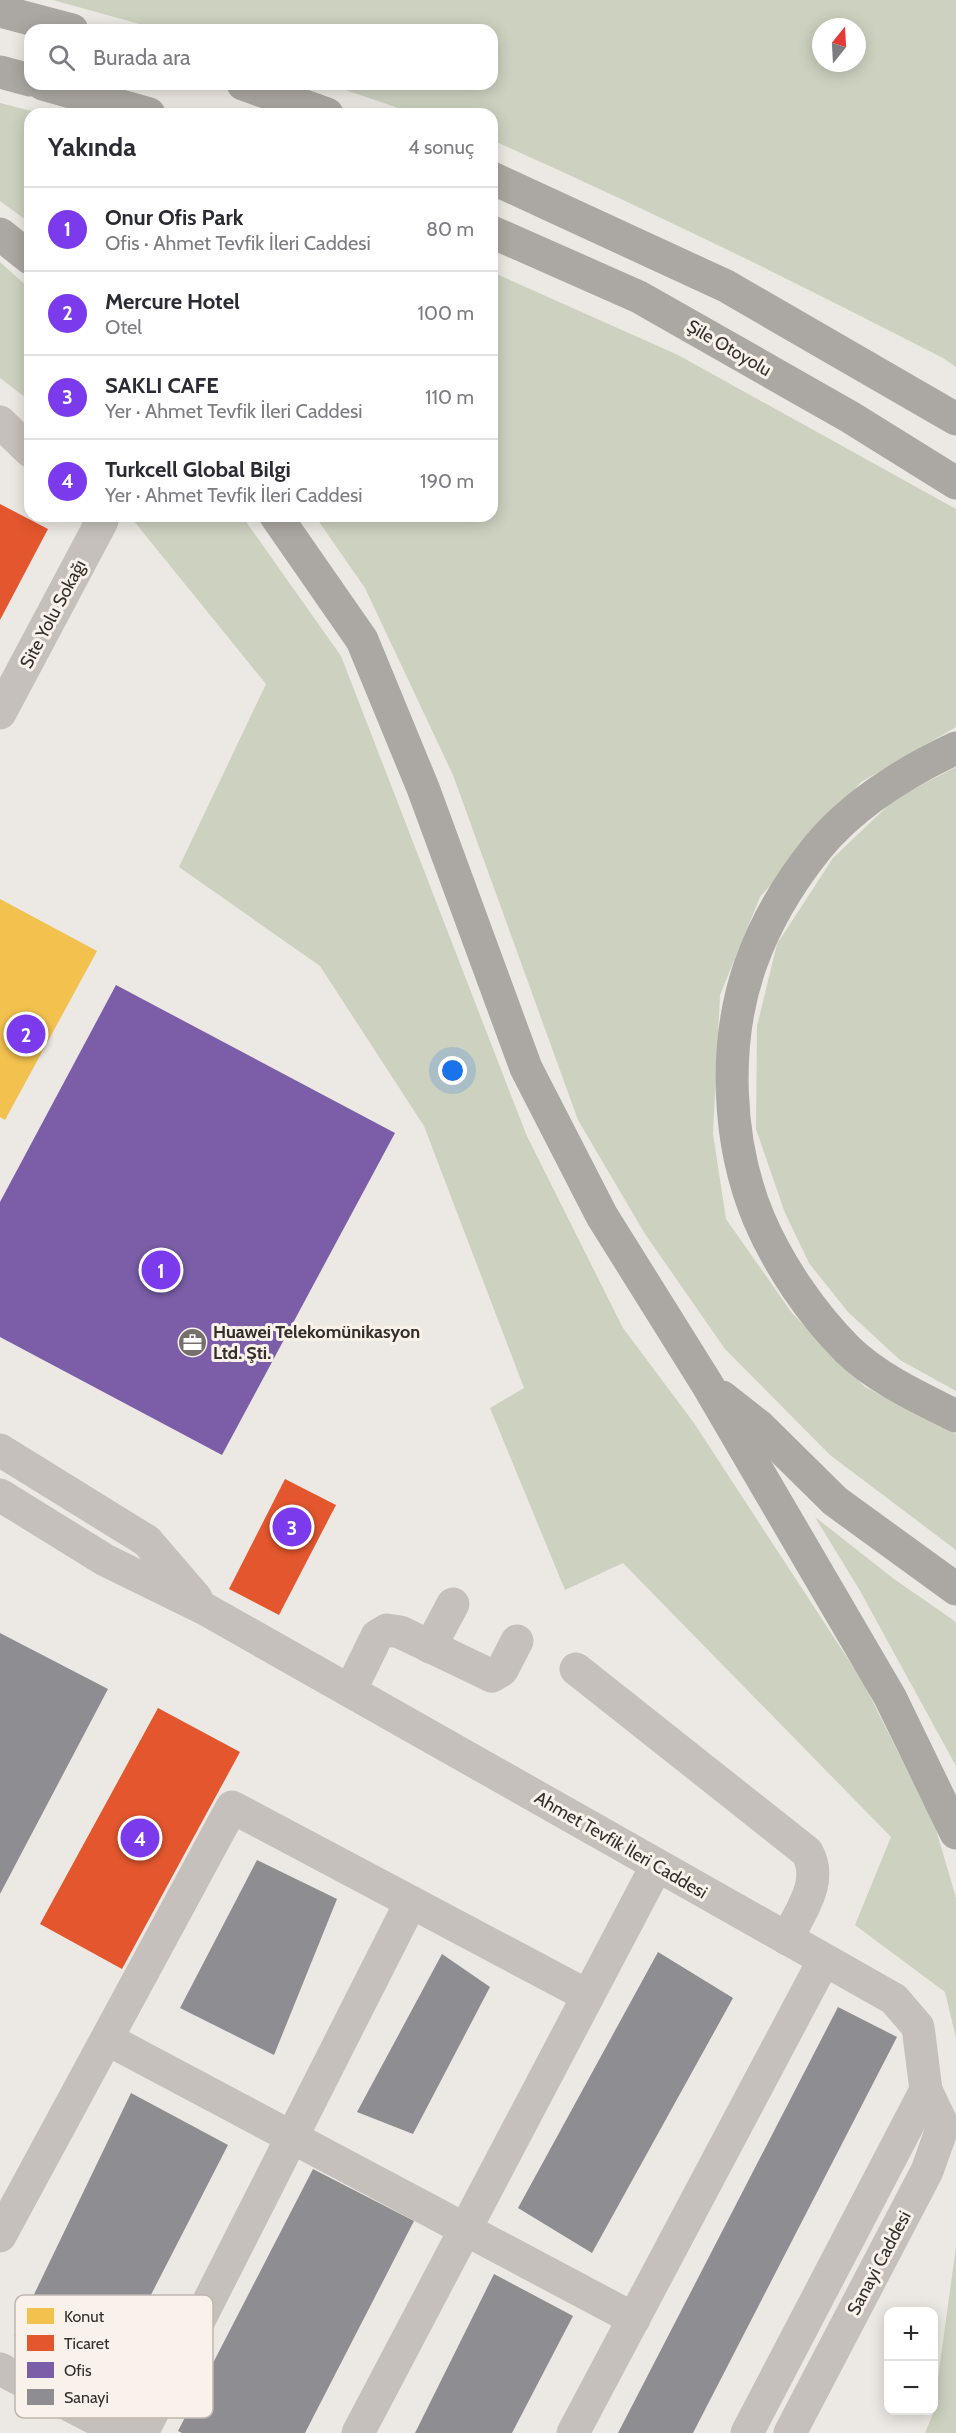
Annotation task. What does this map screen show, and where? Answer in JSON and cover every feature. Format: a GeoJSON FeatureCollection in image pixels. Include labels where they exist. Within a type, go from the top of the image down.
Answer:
{"type":"FeatureCollection","features":[{"type":"Feature","properties":{"kind":"highway"},"geometry":{"type":"LineString","coordinates":[[0,11],[49,24]]}},
{"type":"Feature","properties":{"kind":"highway"},"geometry":{"type":"LineString","coordinates":[[0,72],[24,78]]}},
{"type":"Feature","properties":{"kind":"highway"},"geometry":{"type":"LineString","coordinates":[[64,90],[128,108]]}},
{"type":"Feature","properties":{"kind":"highway"},"geometry":{"type":"LineString","coordinates":[[260,90],[310,108]]}},
{"type":"Feature","properties":{"kind":"highway"},"geometry":{"type":"LineString","coordinates":[[498,181],[726,286],[956,419]]}},
{"type":"Feature","properties":{"kind":"highway"},"geometry":{"type":"LineString","coordinates":[[0,234],[24,253]]}},
{"type":"Feature","properties":{"kind":"highway","name":"Şile Otoyolu"},"geometry":{"type":"LineString","coordinates":[[498,235],[639,297],[850,417],[956,483]]}},
{"type":"Feature","properties":{"kind":"highway"},"geometry":{"type":"LineString","coordinates":[[280,522],[362,640],[423,788],[526,1068],[602,1216],[707,1384],[890,1696],[956,1833]]}},
{"type":"Feature","properties":{"kind":"highway"},"geometry":{"type":"LineString","coordinates":[[956,748],[926,762],[884,787],[846,819],[818,847],[778,904],[750,967],[741,999],[734,1051],[733,1091],[737,1136],[745,1176],[759,1219],[779,1258],[813,1308],[849,1350],[858,1357],[885,1377],[956,1416]]}},
{"type":"Feature","properties":{"kind":"highway"},"geometry":{"type":"LineString","coordinates":[[707,1384],[759,1426],[835,1501],[956,1589]]}},
{"type":"Feature","properties":{"kind":"street"},"geometry":{"type":"LineString","coordinates":[[0,422],[24,445]]}},
{"type":"Feature","properties":{"kind":"street","name":"Site Yolu Sokağı"},"geometry":{"type":"LineString","coordinates":[[0,713],[101,522]]}},
{"type":"Feature","properties":{"kind":"street","name":"Ahmet Tevfik İleri Caddesi"},"geometry":{"type":"LineString","coordinates":[[0,1449],[147,1541],[205,1609]]}},
{"type":"Feature","properties":{"kind":"street","name":"Ahmet Tevfik İleri Caddesi"},"geometry":{"type":"LineString","coordinates":[[0,1495],[105,1560],[205,1609],[894,1999],[918,2027],[926,2090]]}},
{"type":"Feature","properties":{"kind":"street"},"geometry":{"type":"LineString","coordinates":[[430,1647],[453,1604]]}},
{"type":"Feature","properties":{"kind":"street"},"geometry":{"type":"LineString","coordinates":[[350,1691],[381,1632],[394,1630],[492,1676],[502,1670],[517,1641]]}},
{"type":"Feature","properties":{"kind":"street"},"geometry":{"type":"LineString","coordinates":[[576,1669],[807,1852],[814,1871],[813,1883],[787,1939]]}},
{"type":"Feature","properties":{"kind":"street"},"geometry":{"type":"LineString","coordinates":[[0,2236],[232,1807],[588,1996]]}},
{"type":"Feature","properties":{"kind":"street"},"geometry":{"type":"LineString","coordinates":[[358,2433],[657,1865]]}},
{"type":"Feature","properties":{"kind":"street"},"geometry":{"type":"LineString","coordinates":[[212,2295],[411,1902]]}},
{"type":"Feature","properties":{"kind":"street"},"geometry":{"type":"LineString","coordinates":[[573,2433],[824,1960]]}},
{"type":"Feature","properties":{"kind":"street"},"geometry":{"type":"LineString","coordinates":[[106,2039],[634,2319]]}},
{"type":"Feature","properties":{"kind":"street","name":"Sanayi Caddesi"},"geometry":{"type":"LineString","coordinates":[[747,2433],[926,2090]]}},
{"type":"Feature","properties":{"kind":"street","name":"Sanayi Caddesi"},"geometry":{"type":"LineString","coordinates":[[790,2433],[927,2171],[943,2126],[926,2090]]}},
{"type":"Feature","properties":{"kind":"street"},"geometry":{"type":"LineString","coordinates":[[0,2368],[15,2376]]}},
{"type":"Feature","properties":{"kind":"street"},"geometry":{"type":"LineString","coordinates":[[95,2418],[123,2433]]}},
{"type":"Feature","properties":{"kind":"street"},"geometry":{"type":"LineString","coordinates":[[142,2433],[150,2418]]}},
{"type":"Feature","properties":{"kind":"green space"},"geometry":{"type":"Polygon","coordinates":[[[53,0],[956,0],[956,367],[887,329],[719,246],[498,143],[498,108],[398,108],[346,90],[498,90],[498,24],[139,24],[53,0]]]}},
{"type":"Feature","properties":{"kind":"green space"},"geometry":{"type":"Polygon","coordinates":[[[0,103],[24,109],[24,219],[0,201],[0,103]]]}},
{"type":"Feature","properties":{"kind":"green space"},"geometry":{"type":"Polygon","coordinates":[[[0,262],[24,284],[24,396],[0,378],[0,262]]]}},
{"type":"Feature","properties":{"kind":"green space"},"geometry":{"type":"Polygon","coordinates":[[[498,275],[678,355],[956,509],[956,727],[861,782],[760,897],[720,995],[713,1134],[726,1219],[792,1313],[865,1387],[956,1434],[956,1550],[830,1455],[725,1349],[645,1234],[578,1120],[453,775],[365,588],[319,522],[498,522],[498,275]]]}},
{"type":"Feature","properties":{"kind":"green space"},"geometry":{"type":"Polygon","coordinates":[[[135,522],[246,522],[341,656],[526,1134],[623,1328],[694,1423],[863,1682],[935,1826],[956,1898],[956,2038],[945,1992],[855,1925],[891,1837],[623,1563],[565,1590],[490,1408],[524,1388],[424,1126],[320,966],[179,867],[266,684],[135,522]]]}},
{"type":"Feature","properties":{"kind":"green space"},"geometry":{"type":"Polygon","coordinates":[[[956,767],[956,1391],[900,1360],[848,1312],[809,1263],[785,1213],[756,1129],[757,1026],[777,944],[833,858],[896,798],[956,767]]]}},
{"type":"Feature","properties":{"kind":"green space"},"geometry":{"type":"Polygon","coordinates":[[[815,1517],[894,1579],[956,1622],[956,1766],[859,1589],[815,1517]]]}},
{"type":"Feature","properties":{"kind":"green space"},"geometry":{"type":"Polygon","coordinates":[[[956,2247],[956,2433],[925,2433],[933,2415],[938,2415],[938,2378],[956,2247]]]}},
{"type":"Feature","properties":{"kind":"building: Konut"},"geometry":{"type":"Polygon","coordinates":[[[0,899],[97,951],[5,1120],[0,1117],[0,899]]]}},
{"type":"Feature","properties":{"kind":"building: Ticaret"},"geometry":{"type":"Polygon","coordinates":[[[0,504],[24,516],[24,522],[35,522],[48,529],[0,620],[0,504]]]}},
{"type":"Feature","properties":{"kind":"building: Ticaret"},"geometry":{"type":"Polygon","coordinates":[[[285,1479],[336,1505],[279,1615],[229,1589],[285,1479]]]}},
{"type":"Feature","properties":{"kind":"building: Ticaret"},"geometry":{"type":"Polygon","coordinates":[[[158,1708],[240,1752],[122,1969],[40,1924],[158,1708]]]}},
{"type":"Feature","properties":{"kind":"building: Ofis"},"geometry":{"type":"Polygon","coordinates":[[[116,985],[395,1133],[222,1455],[0,1337],[0,1202],[116,985]]]}},
{"type":"Feature","properties":{"kind":"building: Sanayi"},"geometry":{"type":"Polygon","coordinates":[[[0,1633],[108,1689],[0,1894],[0,1633]]]}},
{"type":"Feature","properties":{"kind":"building: Sanayi"},"geometry":{"type":"Polygon","coordinates":[[[257,1860],[337,1899],[274,2055],[180,2008],[257,1860]]]}},
{"type":"Feature","properties":{"kind":"building: Sanayi"},"geometry":{"type":"Polygon","coordinates":[[[658,1952],[733,1998],[592,2253],[518,2208],[658,1952]]]}},
{"type":"Feature","properties":{"kind":"building: Sanayi"},"geometry":{"type":"Polygon","coordinates":[[[442,1954],[490,1987],[413,2134],[357,2112],[442,1954]]]}},
{"type":"Feature","properties":{"kind":"building: Sanayi"},"geometry":{"type":"Polygon","coordinates":[[[838,2007],[897,2037],[693,2433],[618,2433],[838,2007]]]}},
{"type":"Feature","properties":{"kind":"building: Sanayi"},"geometry":{"type":"Polygon","coordinates":[[[131,2093],[228,2145],[151,2295],[34,2295],[131,2093]]]}},
{"type":"Feature","properties":{"kind":"building: Sanayi"},"geometry":{"type":"Polygon","coordinates":[[[313,2169],[414,2221],[305,2433],[182,2433],[178,2431],[185,2418],[213,2418],[213,2363],[313,2169]]]}},
{"type":"Feature","properties":{"kind":"building: Sanayi"},"geometry":{"type":"Polygon","coordinates":[[[494,2274],[573,2316],[512,2433],[415,2433],[494,2274]]]}},
{"type":"Feature","properties":{"kind":"place","name":"Mercure Hotel"},"geometry":{"type":"Point","coordinates":[26,1034]}},
{"type":"Feature","properties":{"kind":"place","name":"Onur Ofis Park"},"geometry":{"type":"Point","coordinates":[161,1270]}},
{"type":"Feature","properties":{"kind":"place","name":"Huawei Telekomünikasyon Ltd. Şti."},"geometry":{"type":"Point","coordinates":[192,1342]}},
{"type":"Feature","properties":{"kind":"place","name":"SAKLI CAFE"},"geometry":{"type":"Point","coordinates":[292,1527]}},
{"type":"Feature","properties":{"kind":"place","name":"Turkcell Global Bilgi"},"geometry":{"type":"Point","coordinates":[140,1838]}}]}
